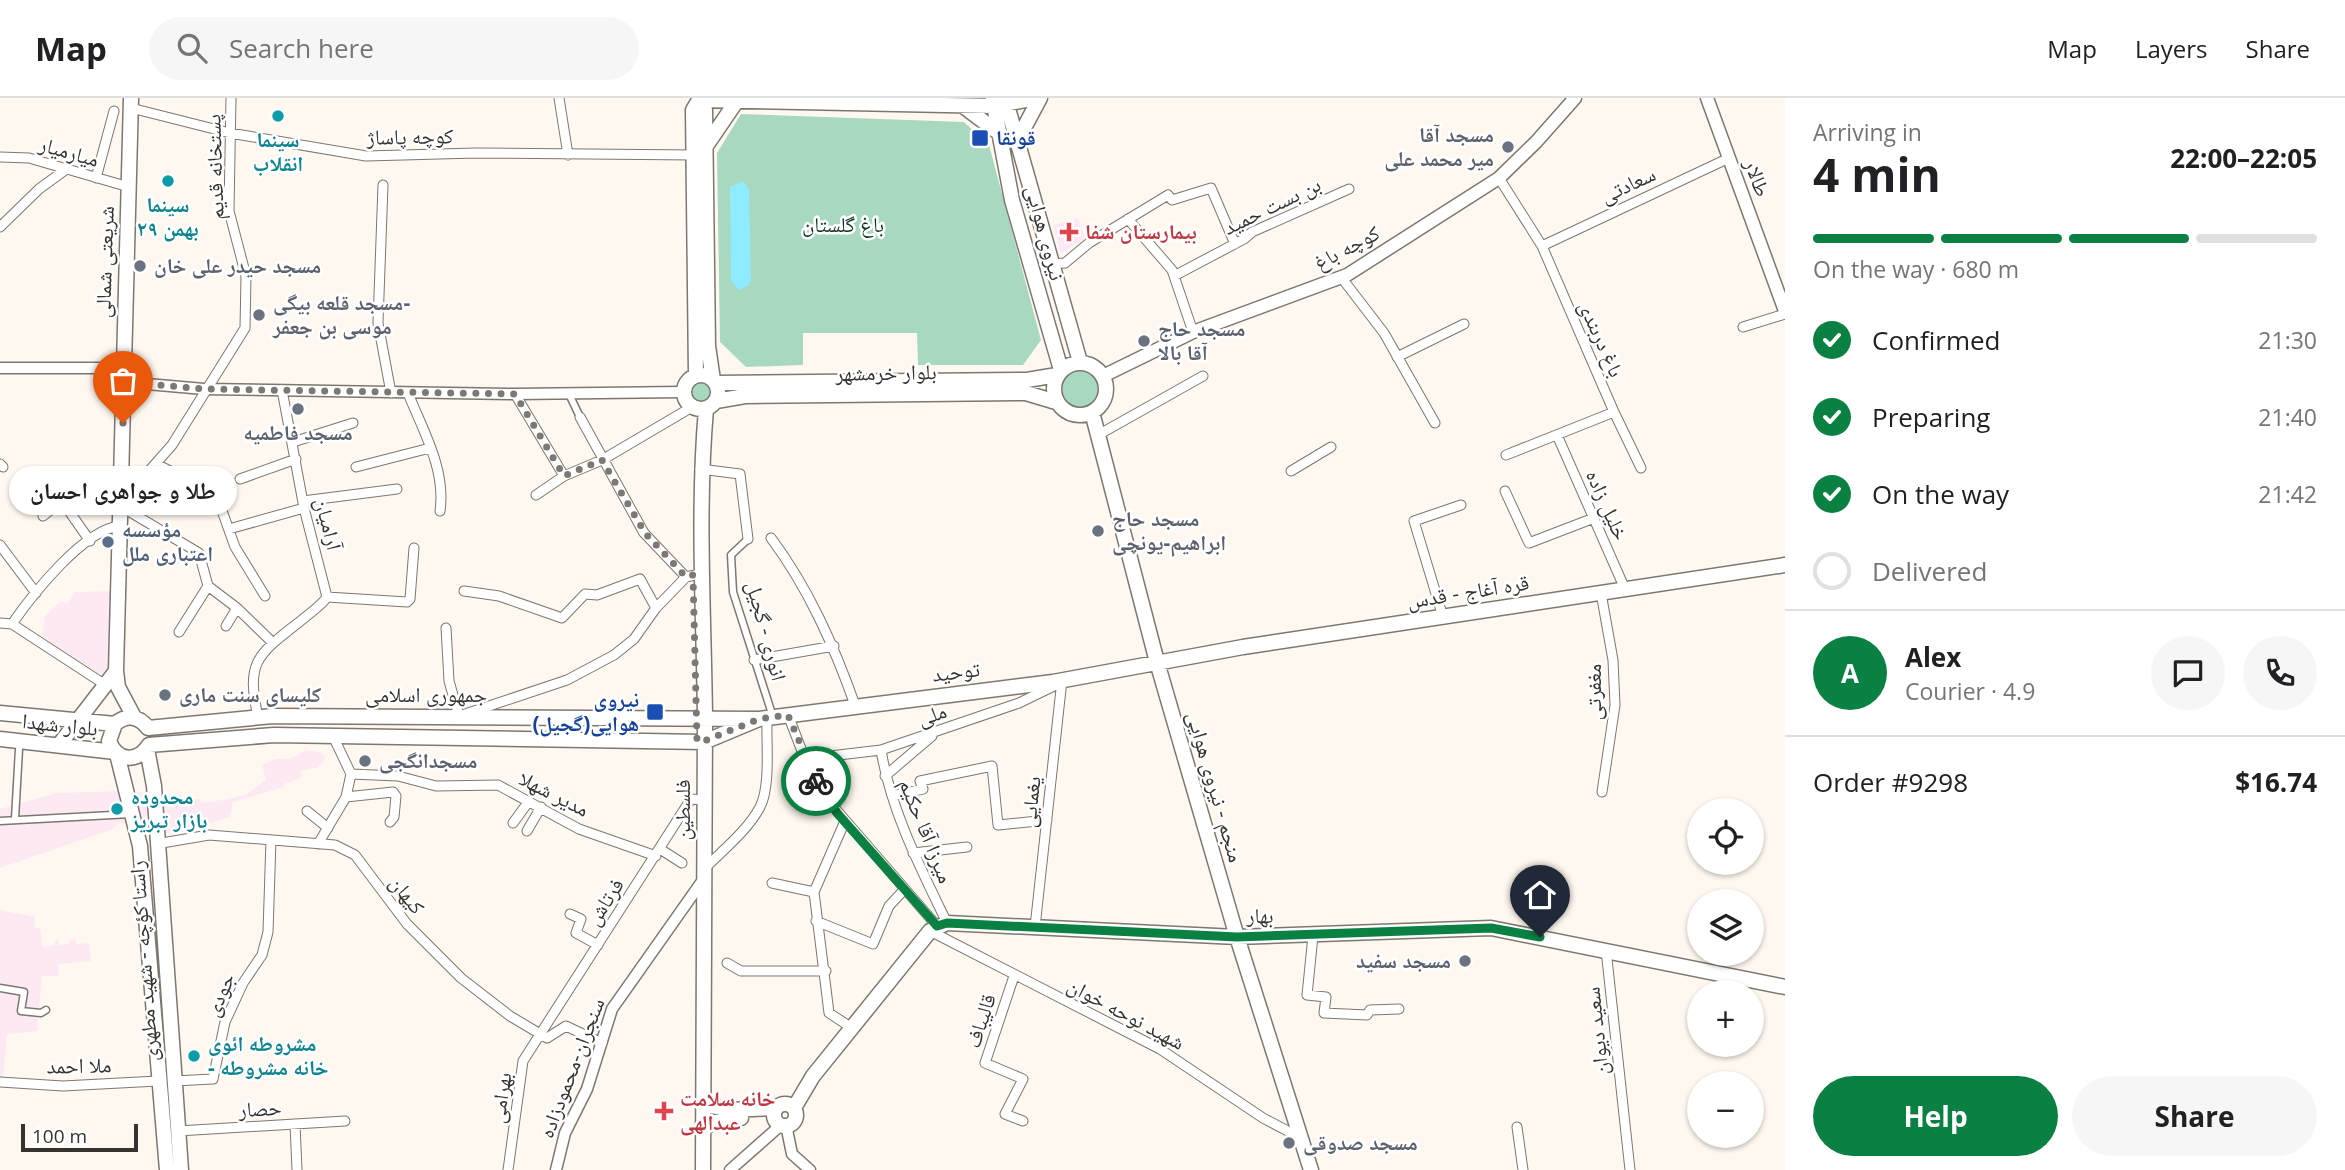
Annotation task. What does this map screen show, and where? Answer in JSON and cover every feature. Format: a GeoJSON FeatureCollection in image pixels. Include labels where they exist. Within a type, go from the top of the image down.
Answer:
{"type":"FeatureCollection","features":[{"type":"Feature","properties":{"kind":"main road"},"geometry":{"type":"LineString","coordinates":[[699,99],[962,106],[1038,98]]}},
{"type":"Feature","properties":{"kind":"main road"},"geometry":{"type":"LineString","coordinates":[[1017,141],[1038,98]]}},
{"type":"Feature","properties":{"kind":"main road","name":"کوچه باغ"},"geometry":{"type":"LineString","coordinates":[[1103,376],[1194,332],[1341,277],[1499,178],[1575,98]]}},
{"type":"Feature","properties":{"kind":"main road","name":"طالار"},"geometry":{"type":"LineString","coordinates":[[1707,98],[1785,312]]}},
{"type":"Feature","properties":{"kind":"main road"},"geometry":{"type":"LineString","coordinates":[[699,99],[705,110],[700,151],[696,375],[686,383],[684,392],[703,406],[715,381],[708,346],[700,151],[736,102]]}},
{"type":"Feature","properties":{"kind":"main road","name":"نیروی هوایی"},"geometry":{"type":"LineString","coordinates":[[1000,102],[999,133],[1012,200],[1059,372]]}},
{"type":"Feature","properties":{"kind":"main road","name":"نیروی هوایی"},"geometry":{"type":"LineString","coordinates":[[1000,102],[1017,141],[1080,362]]}},
{"type":"Feature","properties":{"kind":"main road","name":"شریعتی شمالی"},"geometry":{"type":"LineString","coordinates":[[131,103],[116,671],[118,687],[134,718]]}},
{"type":"Feature","properties":{"kind":"main road"},"geometry":{"type":"LineString","coordinates":[[962,106],[999,133]]}},
{"type":"Feature","properties":{"kind":"main road"},"geometry":{"type":"LineString","coordinates":[[1080,362],[1094,366],[1103,376],[1105,397],[1092,412],[1072,414],[1056,401],[1053,388],[1059,372],[1080,362]]}},
{"type":"Feature","properties":{"kind":"main road","name":"بلوار خرمشهر"},"geometry":{"type":"LineString","coordinates":[[703,406],[745,396],[1027,380],[1059,372]]}},
{"type":"Feature","properties":{"kind":"main road","name":"بلوار خرمشهر"},"geometry":{"type":"LineString","coordinates":[[696,375],[715,381],[1026,393],[1056,401]]}},
{"type":"Feature","properties":{"kind":"main road","name":"فلسطین"},"geometry":{"type":"LineString","coordinates":[[693,575],[703,406]]}},
{"type":"Feature","properties":{"kind":"main road","name":"فلسطین"},"geometry":{"type":"LineString","coordinates":[[703,406],[693,575],[704,800],[703,1170]]}},
{"type":"Feature","properties":{"kind":"main road","name":"منجم - نیروی هوایی"},"geometry":{"type":"LineString","coordinates":[[1092,412],[1157,662],[1237,937],[1311,1170]]}},
{"type":"Feature","properties":{"kind":"main road","name":"قره آغاج - قدس"},"geometry":{"type":"LineString","coordinates":[[1157,662],[1785,565]]}},
{"type":"Feature","properties":{"kind":"main road","name":"توحید"},"geometry":{"type":"LineString","coordinates":[[772,718],[855,705],[1062,680],[1157,662]]}},
{"type":"Feature","properties":{"kind":"main road"},"geometry":{"type":"LineString","coordinates":[[60,745],[116,671]]}},
{"type":"Feature","properties":{"kind":"main road","name":"بلوار شهدا"},"geometry":{"type":"LineString","coordinates":[[0,713],[114,724]]}},
{"type":"Feature","properties":{"kind":"main road"},"geometry":{"type":"LineString","coordinates":[[331,715],[332,734]]}},
{"type":"Feature","properties":{"kind":"main road","name":"جمهوری اسلامی"},"geometry":{"type":"LineString","coordinates":[[134,718],[148,728],[258,717],[331,715],[772,718]]}},
{"type":"Feature","properties":{"kind":"main road"},"geometry":{"type":"LineString","coordinates":[[114,724],[134,718]]}},
{"type":"Feature","properties":{"kind":"main road"},"geometry":{"type":"LineString","coordinates":[[701,741],[772,718]]}},
{"type":"Feature","properties":{"kind":"main road","name":"راستا کؤچه - شهید مطهری"},"geometry":{"type":"LineString","coordinates":[[114,724],[109,741],[116,753],[140,846],[167,1170]]}},
{"type":"Feature","properties":{"kind":"main road","name":"جمهوری اسلامی"},"geometry":{"type":"LineString","coordinates":[[148,747],[274,735],[332,734],[701,741]]}},
{"type":"Feature","properties":{"kind":"main road","name":"بلوار شهدا"},"geometry":{"type":"LineString","coordinates":[[0,739],[60,745],[133,758],[148,747]]}},
{"type":"Feature","properties":{"kind":"main road","name":"راستا کؤچه - شهید مطهری"},"geometry":{"type":"LineString","coordinates":[[148,747],[154,786],[181,1170]]}},
{"type":"Feature","properties":{"kind":"main road"},"geometry":{"type":"LineString","coordinates":[[134,821],[155,829]]}},
{"type":"Feature","properties":{"kind":"main road"},"geometry":{"type":"LineString","coordinates":[[703,1129],[730,1118],[782,1114],[938,927]]}},
{"type":"Feature","properties":{"kind":"main road","name":"بهار"},"geometry":{"type":"LineString","coordinates":[[938,927],[1035,927],[1237,937],[1491,928],[1785,987]]}},
{"type":"Feature","properties":{"kind":"main road"},"geometry":{"type":"LineString","coordinates":[[159,1082],[174,1081]]}},
{"type":"Feature","properties":{"kind":"main road"},"geometry":{"type":"LineString","coordinates":[[703,1104],[715,1110],[782,1114]]}},
{"type":"Feature","properties":{"kind":"street","name":"پستخانه قدیم"},"geometry":{"type":"LineString","coordinates":[[120,499],[156,464],[183,429],[204,389],[245,328],[246,276],[229,211],[231,98]]}},
{"type":"Feature","properties":{"kind":"street"},"geometry":{"type":"LineString","coordinates":[[559,98],[568,155]]}},
{"type":"Feature","properties":{"kind":"street","name":"کوچه پاساژ"},"geometry":{"type":"LineString","coordinates":[[131,103],[230,133],[366,156],[700,151]]}},
{"type":"Feature","properties":{"kind":"street"},"geometry":{"type":"LineString","coordinates":[[96,178],[114,111]]}},
{"type":"Feature","properties":{"kind":"street","name":"میارمیار"},"geometry":{"type":"LineString","coordinates":[[0,157],[29,158],[129,187]]}},
{"type":"Feature","properties":{"kind":"street","name":"سعادتی"},"geometry":{"type":"LineString","coordinates":[[1542,246],[1729,158]]}},
{"type":"Feature","properties":{"kind":"street"},"geometry":{"type":"LineString","coordinates":[[0,227],[39,189],[65,170]]}},
{"type":"Feature","properties":{"kind":"street","name":"باغ دربندی"},"geometry":{"type":"LineString","coordinates":[[1499,178],[1542,246],[1614,412],[1642,468]]}},
{"type":"Feature","properties":{"kind":"street"},"geometry":{"type":"LineString","coordinates":[[383,186],[378,323],[391,393]]}},
{"type":"Feature","properties":{"kind":"street"},"geometry":{"type":"LineString","coordinates":[[1051,264],[1065,262],[1168,195],[1172,200],[1211,188],[1235,244]]}},
{"type":"Feature","properties":{"kind":"street","name":"بن بست حمید"},"geometry":{"type":"LineString","coordinates":[[1174,276],[1252,232],[1349,189]]}},
{"type":"Feature","properties":{"kind":"street"},"geometry":{"type":"LineString","coordinates":[[1128,219],[1174,276],[1194,332]]}},
{"type":"Feature","properties":{"kind":"street"},"geometry":{"type":"LineString","coordinates":[[1341,277],[1384,333],[1435,423]]}},
{"type":"Feature","properties":{"kind":"street"},"geometry":{"type":"LineString","coordinates":[[1743,327],[1785,312]]}},
{"type":"Feature","properties":{"kind":"street"},"geometry":{"type":"LineString","coordinates":[[1397,356],[1464,324]]}},
{"type":"Feature","properties":{"kind":"street"},"geometry":{"type":"LineString","coordinates":[[0,368],[108,368],[147,384],[204,389],[515,394],[684,392]]}},
{"type":"Feature","properties":{"kind":"street"},"geometry":{"type":"LineString","coordinates":[[1098,435],[1202,376]]}},
{"type":"Feature","properties":{"kind":"street","name":"آرامیان"},"geometry":{"type":"LineString","coordinates":[[282,390],[303,505],[327,597]]}},
{"type":"Feature","properties":{"kind":"street"},"geometry":{"type":"LineString","coordinates":[[408,393],[430,448],[443,492],[440,511]]}},
{"type":"Feature","properties":{"kind":"street"},"geometry":{"type":"LineString","coordinates":[[515,394],[564,476]]}},
{"type":"Feature","properties":{"kind":"street"},"geometry":{"type":"LineString","coordinates":[[446,628],[449,681],[459,716],[567,680],[598,665],[634,639],[656,608],[693,575],[645,533],[602,460],[569,394]]}},
{"type":"Feature","properties":{"kind":"street"},"geometry":{"type":"LineString","coordinates":[[536,495],[564,476],[602,460],[703,406]]}},
{"type":"Feature","properties":{"kind":"street"},"geometry":{"type":"LineString","coordinates":[[1506,456],[1614,412]]}},
{"type":"Feature","properties":{"kind":"street"},"geometry":{"type":"LineString","coordinates":[[292,442],[353,423]]}},
{"type":"Feature","properties":{"kind":"street","name":"خلیل زاده"},"geometry":{"type":"LineString","coordinates":[[1557,435],[1625,589]]}},
{"type":"Feature","properties":{"kind":"street"},"geometry":{"type":"LineString","coordinates":[[1290,471],[1331,447]]}},
{"type":"Feature","properties":{"kind":"street"},"geometry":{"type":"LineString","coordinates":[[356,467],[430,448]]}},
{"type":"Feature","properties":{"kind":"street"},"geometry":{"type":"LineString","coordinates":[[240,480],[296,459]]}},
{"type":"Feature","properties":{"kind":"street"},"geometry":{"type":"LineString","coordinates":[[156,464],[216,495],[234,547],[265,596]]}},
{"type":"Feature","properties":{"kind":"street","name":"انوری - گجیل"},"geometry":{"type":"LineString","coordinates":[[700,469],[740,474],[748,540],[731,555],[733,592],[772,718]]}},
{"type":"Feature","properties":{"kind":"street"},"geometry":{"type":"LineString","coordinates":[[229,529],[303,505],[397,489]]}},
{"type":"Feature","properties":{"kind":"street"},"geometry":{"type":"LineString","coordinates":[[1505,491],[1529,543],[1594,518]]}},
{"type":"Feature","properties":{"kind":"street"},"geometry":{"type":"LineString","coordinates":[[120,499],[199,554],[208,586],[237,608],[273,643]]}},
{"type":"Feature","properties":{"kind":"street"},"geometry":{"type":"LineString","coordinates":[[43,516],[62,501],[90,541]]}},
{"type":"Feature","properties":{"kind":"street"},"geometry":{"type":"LineString","coordinates":[[1443,617],[1414,521],[1461,505]]}},
{"type":"Feature","properties":{"kind":"street"},"geometry":{"type":"LineString","coordinates":[[12,624],[36,593],[90,541],[109,527],[120,526]]}},
{"type":"Feature","properties":{"kind":"street"},"geometry":{"type":"LineString","coordinates":[[771,538],[792,567],[834,646],[855,705]]}},
{"type":"Feature","properties":{"kind":"street"},"geometry":{"type":"LineString","coordinates":[[0,545],[36,593]]}},
{"type":"Feature","properties":{"kind":"street"},"geometry":{"type":"LineString","coordinates":[[258,717],[252,676],[258,662],[273,643],[327,597],[407,602],[410,599],[414,548]]}},
{"type":"Feature","properties":{"kind":"street"},"geometry":{"type":"LineString","coordinates":[[464,591],[499,596],[562,618],[585,594],[597,595],[640,579],[656,608]]}},
{"type":"Feature","properties":{"kind":"street"},"geometry":{"type":"LineString","coordinates":[[179,632],[208,586]]}},
{"type":"Feature","properties":{"kind":"street","name":"مغفرتی"},"geometry":{"type":"LineString","coordinates":[[1601,593],[1613,660],[1615,705],[1602,792]]}},
{"type":"Feature","properties":{"kind":"street"},"geometry":{"type":"LineString","coordinates":[[226,626],[237,608]]}},
{"type":"Feature","properties":{"kind":"street"},"geometry":{"type":"LineString","coordinates":[[0,624],[12,624],[104,684]]}},
{"type":"Feature","properties":{"kind":"street"},"geometry":{"type":"LineString","coordinates":[[754,660],[834,646]]}},
{"type":"Feature","properties":{"kind":"street","name":"ملی"},"geometry":{"type":"LineString","coordinates":[[805,759],[881,750],[1019,703],[1062,680]]}},
{"type":"Feature","properties":{"kind":"street","name":"یغمایی"},"geometry":{"type":"LineString","coordinates":[[1035,927],[1062,680]]}},
{"type":"Feature","properties":{"kind":"street"},"geometry":{"type":"LineString","coordinates":[[703,875],[760,807],[765,790],[772,718]]}},
{"type":"Feature","properties":{"kind":"street","name":"شهید نوحه خوان"},"geometry":{"type":"LineString","coordinates":[[772,718],[805,759],[826,798],[903,891],[938,927],[1014,976],[1107,1020],[1160,1049],[1263,1118],[1301,1138]]}},
{"type":"Feature","properties":{"kind":"street"},"geometry":{"type":"LineString","coordinates":[[885,776],[936,733]]}},
{"type":"Feature","properties":{"kind":"street"},"geometry":{"type":"LineString","coordinates":[[318,844],[346,797],[351,774],[332,734]]}},
{"type":"Feature","properties":{"kind":"street"},"geometry":{"type":"LineString","coordinates":[[15,819],[19,749]]}},
{"type":"Feature","properties":{"kind":"street","name":"میرزا آقا حکیم"},"geometry":{"type":"LineString","coordinates":[[881,750],[885,776],[938,927]]}},
{"type":"Feature","properties":{"kind":"street"},"geometry":{"type":"LineString","coordinates":[[892,796],[923,789],[920,782],[992,766],[998,825],[1046,820]]}},
{"type":"Feature","properties":{"kind":"street","name":"مدیر شهلا"},"geometry":{"type":"LineString","coordinates":[[351,774],[398,776],[436,786],[498,785],[579,829],[682,863]]}},
{"type":"Feature","properties":{"kind":"street"},"geometry":{"type":"LineString","coordinates":[[346,797],[393,792],[396,796],[394,817],[390,821]]}},
{"type":"Feature","properties":{"kind":"street","name":"فرتاش"},"geometry":{"type":"LineString","coordinates":[[542,1036],[691,799],[704,800]]}},
{"type":"Feature","properties":{"kind":"street"},"geometry":{"type":"LineString","coordinates":[[513,823],[529,801]]}},
{"type":"Feature","properties":{"kind":"street"},"geometry":{"type":"LineString","coordinates":[[527,831],[541,807]]}},
{"type":"Feature","properties":{"kind":"street"},"geometry":{"type":"LineString","coordinates":[[307,811],[328,828]]}},
{"type":"Feature","properties":{"kind":"street"},"geometry":{"type":"LineString","coordinates":[[0,821],[134,821]]}},
{"type":"Feature","properties":{"kind":"street"},"geometry":{"type":"LineString","coordinates":[[845,821],[814,892],[816,921],[827,971],[830,1013],[852,1028]]}},
{"type":"Feature","properties":{"kind":"street","name":"کیهان"},"geometry":{"type":"LineString","coordinates":[[156,844],[209,835],[335,845],[355,855],[407,924],[461,978],[542,1036]]}},
{"type":"Feature","properties":{"kind":"street","name":"جودی"},"geometry":{"type":"LineString","coordinates":[[174,1081],[213,1079],[225,1022],[251,970],[262,955],[268,932],[271,840]]}},
{"type":"Feature","properties":{"kind":"street"},"geometry":{"type":"LineString","coordinates":[[913,853],[967,847]]}},
{"type":"Feature","properties":{"kind":"street","name":"سنجران-محمودزاده"},"geometry":{"type":"LineString","coordinates":[[556,1170],[565,1133],[587,1089],[612,1009],[703,875]]}},
{"type":"Feature","properties":{"kind":"street"},"geometry":{"type":"LineString","coordinates":[[772,883],[814,892]]}},
{"type":"Feature","properties":{"kind":"street"},"geometry":{"type":"LineString","coordinates":[[816,921],[873,944],[889,906],[903,891]]}},
{"type":"Feature","properties":{"kind":"street"},"geometry":{"type":"LineString","coordinates":[[570,914],[581,919],[576,933],[598,945]]}},
{"type":"Feature","properties":{"kind":"street"},"geometry":{"type":"LineString","coordinates":[[1313,936],[1307,995],[1326,997],[1324,1013],[1367,1015],[1370,1010],[1399,1009]]}},
{"type":"Feature","properties":{"kind":"street","name":"سعید دیوان"},"geometry":{"type":"LineString","coordinates":[[1606,950],[1630,1170]]}},
{"type":"Feature","properties":{"kind":"street"},"geometry":{"type":"LineString","coordinates":[[727,963],[741,971],[827,971]]}},
{"type":"Feature","properties":{"kind":"street","name":"قالیباف"},"geometry":{"type":"LineString","coordinates":[[1014,976],[985,1063],[1023,1079],[1005,1114],[1023,1121]]}},
{"type":"Feature","properties":{"kind":"street"},"geometry":{"type":"LineString","coordinates":[[0,988],[24,992],[21,1011],[41,1013],[46,1010]]}},
{"type":"Feature","properties":{"kind":"street"},"geometry":{"type":"LineString","coordinates":[[542,1036],[547,1038],[566,1026],[602,1043]]}},
{"type":"Feature","properties":{"kind":"street","name":"بهرامی"},"geometry":{"type":"LineString","coordinates":[[508,1170],[523,1061],[542,1036]]}},
{"type":"Feature","properties":{"kind":"street","name":"ملا احمد"},"geometry":{"type":"LineString","coordinates":[[0,1082],[63,1086],[159,1082]]}},
{"type":"Feature","properties":{"kind":"street"},"geometry":{"type":"LineString","coordinates":[[730,1170],[782,1114]]}},
{"type":"Feature","properties":{"kind":"street"},"geometry":{"type":"LineString","coordinates":[[782,1114],[792,1154],[810,1170]]}},
{"type":"Feature","properties":{"kind":"street","name":"حصار"},"geometry":{"type":"LineString","coordinates":[[178,1131],[345,1121]]}},
{"type":"Feature","properties":{"kind":"street"},"geometry":{"type":"LineString","coordinates":[[295,1124],[297,1170]]}},
{"type":"Feature","properties":{"kind":"street"},"geometry":{"type":"LineString","coordinates":[[1517,1127],[1523,1170]]}},
{"type":"Feature","properties":{"kind":"shaded area","name":"بیمارستان شفا"},"geometry":{"type":"Polygon","coordinates":[[[1078,218],[1085,238],[1061,253],[1053,225],[1078,218]]]}},
{"type":"Feature","properties":{"kind":"shaded area"},"geometry":{"type":"Polygon","coordinates":[[[114,591],[111,665],[100,674],[42,636],[45,616],[61,601],[67,604],[75,592],[114,591]]]}},
{"type":"Feature","properties":{"kind":"shaded area","name":"محدوده بازار تبریز"},"geometry":{"type":"Polygon","coordinates":[[[305,750],[320,752],[325,756],[324,761],[317,768],[301,771],[301,778],[284,784],[284,787],[233,802],[230,817],[174,834],[119,823],[113,829],[0,868],[0,809],[57,793],[121,791],[181,795],[181,800],[200,799],[201,803],[229,799],[247,794],[266,780],[262,765],[276,759],[291,759],[305,750]]]}},
{"type":"Feature","properties":{"kind":"shaded area"},"geometry":{"type":"Polygon","coordinates":[[[0,910],[35,917],[34,927],[40,928],[43,948],[55,945],[55,940],[58,940],[59,945],[69,944],[69,940],[76,939],[76,944],[89,943],[91,961],[59,964],[58,976],[42,976],[37,1031],[7,1034],[3,1079],[0,1080],[0,910]]]}},
{"type":"Feature","properties":{"kind":"green space","name":"باغ گلستان"},"geometry":{"type":"Polygon","coordinates":[[[741,114],[964,122],[989,145],[1041,340],[1023,365],[918,365],[917,333],[803,333],[803,365],[746,367],[720,342],[717,153],[741,114]]]}},
{"type":"Feature","properties":{"kind":"green space"},"geometry":{"type":"Polygon","coordinates":[[[1079,369],[1094,375],[1100,390],[1094,405],[1079,411],[1064,405],[1058,390],[1064,375],[1079,369]]]}},
{"type":"Feature","properties":{"kind":"green space"},"geometry":{"type":"Polygon","coordinates":[[[701,382],[708,385],[711,392],[708,399],[701,402],[694,399],[691,392],[694,385],[701,382]]]}},
{"type":"Feature","properties":{"kind":"water"},"geometry":{"type":"Polygon","coordinates":[[[743,181],[749,189],[751,281],[748,286],[739,290],[731,281],[730,187],[743,181]]]}},
{"type":"Feature","properties":{"kind":"way so far"},"geometry":{"type":"LineString","coordinates":[[123,423],[124,374],[147,384],[204,389],[515,394],[564,476],[602,460],[645,533],[677,564],[686,577],[693,575],[697,741],[704,741],[759,719],[788,715],[816,781]]}},
{"type":"Feature","properties":{"kind":"place","name":"سینما انقلاب"},"geometry":{"type":"Point","coordinates":[278,116]}},
{"type":"Feature","properties":{"kind":"place","name":"قونقا"},"geometry":{"type":"Point","coordinates":[980,138]}},
{"type":"Feature","properties":{"kind":"place","name":"مسجد آقا میر محمد علی"},"geometry":{"type":"Point","coordinates":[1508,147]}},
{"type":"Feature","properties":{"kind":"place","name":"سینما ۲۹ بهمن"},"geometry":{"type":"Point","coordinates":[168,181]}},
{"type":"Feature","properties":{"kind":"place","name":"بیمارستان شفا"},"geometry":{"type":"Point","coordinates":[1069,232]}},
{"type":"Feature","properties":{"kind":"place","name":"مسجد حیدر علی خان"},"geometry":{"type":"Point","coordinates":[140,266]}},
{"type":"Feature","properties":{"kind":"place","name":"مسجد قلعه بیگی- موسی بن جعفر"},"geometry":{"type":"Point","coordinates":[259,315]}},
{"type":"Feature","properties":{"kind":"place","name":"مسجد حاج آقا بالا"},"geometry":{"type":"Point","coordinates":[1144,341]}},
{"type":"Feature","properties":{"kind":"place","name":"مسجد فاطمیه"},"geometry":{"type":"Point","coordinates":[298,409]}},
{"type":"Feature","properties":{"kind":"place","name":"طلا و جواهری احسان"},"geometry":{"type":"Point","coordinates":[123,423]}},
{"type":"Feature","properties":{"kind":"place","name":"مسجد حاج ابراهیم-یونچی"},"geometry":{"type":"Point","coordinates":[1098,531]}},
{"type":"Feature","properties":{"kind":"place","name":"مؤسسه اعتباری ملل"},"geometry":{"type":"Point","coordinates":[108,542]}},
{"type":"Feature","properties":{"kind":"place","name":"کلیسای سنت ماری"},"geometry":{"type":"Point","coordinates":[165,695]}},
{"type":"Feature","properties":{"kind":"place","name":"نیروی هوایی(گجیل)"},"geometry":{"type":"Point","coordinates":[655,712]}},
{"type":"Feature","properties":{"kind":"place","name":"مسجدانگجی"},"geometry":{"type":"Point","coordinates":[365,761]}},
{"type":"Feature","properties":{"kind":"place","name":"محدوده بازار تبریز"},"geometry":{"type":"Point","coordinates":[117,809]}},
{"type":"Feature","properties":{"kind":"place","name":"مسجد سفید"},"geometry":{"type":"Point","coordinates":[1465,961]}},
{"type":"Feature","properties":{"kind":"place","name":"مشروطه ائوی - خانه مشروطه"},"geometry":{"type":"Point","coordinates":[194,1056]}},
{"type":"Feature","properties":{"kind":"place","name":"خانه سلامت عبدالهی"},"geometry":{"type":"Point","coordinates":[664,1111]}},
{"type":"Feature","properties":{"kind":"place","name":"مسجد صدوقی"},"geometry":{"type":"Point","coordinates":[1289,1143]}},
{"type":"Feature","properties":{"kind":"route"},"geometry":{"type":"LineString","coordinates":[[816,781],[837,813],[937,926],[947,923],[1237,937],[1491,928],[1540,937]]}}]}
